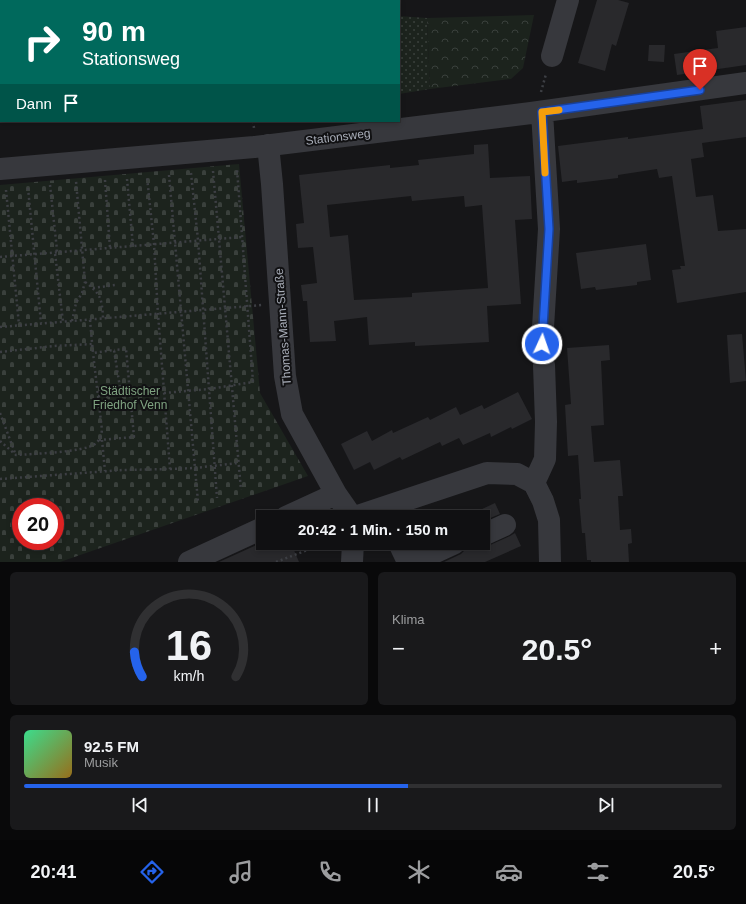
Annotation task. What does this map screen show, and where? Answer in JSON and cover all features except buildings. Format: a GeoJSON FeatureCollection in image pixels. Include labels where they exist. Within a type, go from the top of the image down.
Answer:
{"type":"FeatureCollection","features":[{"type":"Feature","properties":{"kind":"street"},"geometry":{"type":"LineString","coordinates":[[552,56],[568,0]]}},
{"type":"Feature","properties":{"kind":"street","name":"Stationsweg"},"geometry":{"type":"LineString","coordinates":[[3,180],[76,173],[268,145],[542,112],[746,83]]}},
{"type":"Feature","properties":{"kind":"street"},"geometry":{"type":"LineString","coordinates":[[534,483],[545,459],[546,422],[543,354],[549,229],[542,112]]}},
{"type":"Feature","properties":{"kind":"street","name":"Thomas-Mann-Straße"},"geometry":{"type":"LineString","coordinates":[[268,145],[272,184],[284,376],[292,414],[336,494],[347,510]]}},
{"type":"Feature","properties":{"kind":"street"},"geometry":{"type":"LineString","coordinates":[[391,510],[487,473],[517,474],[534,483],[543,501],[549,520],[550,562]]}},
{"type":"Feature","properties":{"kind":"street"},"geometry":{"type":"LineString","coordinates":[[301,510],[336,494]]}},
{"type":"Feature","properties":{"kind":"street"},"geometry":{"type":"LineString","coordinates":[[490,532],[505,525]]}},
{"type":"Feature","properties":{"kind":"street"},"geometry":{"type":"LineString","coordinates":[[189,562],[256,531]]}},
{"type":"Feature","properties":{"kind":"street"},"geometry":{"type":"LineString","coordinates":[[352,562],[353,550]]}},
{"type":"Feature","properties":{"kind":"street"},"geometry":{"type":"LineString","coordinates":[[402,550],[408,562]]}},
{"type":"Feature","properties":{"kind":"street"},"geometry":{"type":"LineString","coordinates":[[414,562],[439,550]]}},
{"type":"Feature","properties":{"kind":"path"},"geometry":{"type":"LineString","coordinates":[[164,393],[209,389],[253,382],[237,169]]}},
{"type":"Feature","properties":{"kind":"path"},"geometry":{"type":"LineString","coordinates":[[206,172],[213,171],[241,490]]}},
{"type":"Feature","properties":{"kind":"path"},"geometry":{"type":"LineString","coordinates":[[183,174],[198,172]]}},
{"type":"Feature","properties":{"kind":"path"},"geometry":{"type":"LineString","coordinates":[[70,184],[76,173]]}},
{"type":"Feature","properties":{"kind":"path"},"geometry":{"type":"LineString","coordinates":[[72,321],[76,303],[82,293],[85,282],[76,173]]}},
{"type":"Feature","properties":{"kind":"path"},"geometry":{"type":"LineString","coordinates":[[191,173],[204,310],[217,498]]}},
{"type":"Feature","properties":{"kind":"path"},"geometry":{"type":"LineString","coordinates":[[162,176],[176,174]]}},
{"type":"Feature","properties":{"kind":"path"},"geometry":{"type":"LineString","coordinates":[[169,175],[198,502]]}},
{"type":"Feature","properties":{"kind":"path"},"geometry":{"type":"LineString","coordinates":[[140,177],[147,177],[154,244],[170,469]]}},
{"type":"Feature","properties":{"kind":"path"},"geometry":{"type":"LineString","coordinates":[[119,179],[134,178]]}},
{"type":"Feature","properties":{"kind":"path"},"geometry":{"type":"LineString","coordinates":[[127,179],[133,246]]}},
{"type":"Feature","properties":{"kind":"path"},"geometry":{"type":"LineString","coordinates":[[3,180],[13,189]]}},
{"type":"Feature","properties":{"kind":"path"},"geometry":{"type":"LineString","coordinates":[[0,190],[3,180]]}},
{"type":"Feature","properties":{"kind":"path"},"geometry":{"type":"LineString","coordinates":[[3,180],[19,325]]}},
{"type":"Feature","properties":{"kind":"path"},"geometry":{"type":"LineString","coordinates":[[105,180],[110,248]]}},
{"type":"Feature","properties":{"kind":"path"},"geometry":{"type":"LineString","coordinates":[[98,181],[112,180]]}},
{"type":"Feature","properties":{"kind":"path"},"geometry":{"type":"LineString","coordinates":[[42,186],[56,185]]}},
{"type":"Feature","properties":{"kind":"path"},"geometry":{"type":"LineString","coordinates":[[50,186],[57,250],[55,253],[63,322]]}},
{"type":"Feature","properties":{"kind":"path"},"geometry":{"type":"LineString","coordinates":[[21,188],[35,187]]}},
{"type":"Feature","properties":{"kind":"path"},"geometry":{"type":"LineString","coordinates":[[28,188],[41,323]]}},
{"type":"Feature","properties":{"kind":"path"},"geometry":{"type":"LineString","coordinates":[[0,257],[242,237]]}},
{"type":"Feature","properties":{"kind":"path"},"geometry":{"type":"LineString","coordinates":[[85,282],[102,300],[103,318]]}},
{"type":"Feature","properties":{"kind":"path"},"geometry":{"type":"LineString","coordinates":[[92,288],[115,285]]}},
{"type":"Feature","properties":{"kind":"path"},"geometry":{"type":"LineString","coordinates":[[0,327],[280,304]]}},
{"type":"Feature","properties":{"kind":"path"},"geometry":{"type":"LineString","coordinates":[[0,440],[16,455],[84,449],[91,447],[98,440],[102,430],[90,319]]}},
{"type":"Feature","properties":{"kind":"path"},"geometry":{"type":"LineString","coordinates":[[0,352],[54,346],[92,344]]}},
{"type":"Feature","properties":{"kind":"path"},"geometry":{"type":"LineString","coordinates":[[93,353],[126,349],[134,437],[98,440]]}},
{"type":"Feature","properties":{"kind":"path"},"geometry":{"type":"LineString","coordinates":[[98,396],[121,394],[114,350]]}},
{"type":"Feature","properties":{"kind":"path"},"geometry":{"type":"LineString","coordinates":[[0,413],[16,455]]}},
{"type":"Feature","properties":{"kind":"path"},"geometry":{"type":"LineString","coordinates":[[102,440],[105,472]]}},
{"type":"Feature","properties":{"kind":"path"},"geometry":{"type":"LineString","coordinates":[[0,479],[124,470],[195,468],[238,463]]}},
{"type":"Feature","properties":{"kind":"path"},"geometry":{"type":"LineString","coordinates":[[276,562],[308,550]]}},
{"type":"Feature","properties":{"kind":"green space"},"geometry":{"type":"Polygon","coordinates":[[[534,15],[523,68],[511,79],[430,89],[427,18],[534,15]]]}},
{"type":"Feature","properties":{"kind":"green space"},"geometry":{"type":"Polygon","coordinates":[[[400,16],[427,18],[430,89],[400,94],[400,16]]]}},
{"type":"Feature","properties":{"kind":"green space","name":"Städtischer Friedhof Venn"},"geometry":{"type":"Polygon","coordinates":[[[239,164],[260,393],[308,476],[60,562],[0,562],[0,185],[239,164]]]}},
{"type":"Feature","properties":{"kind":"slow traffic"},"geometry":{"type":"LineString","coordinates":[[545,173],[542,112],[559,110]]}},
{"type":"Feature","properties":{"kind":"route"},"geometry":{"type":"LineString","coordinates":[[542,344],[549,229],[542,112],[700,90]]}}]}
